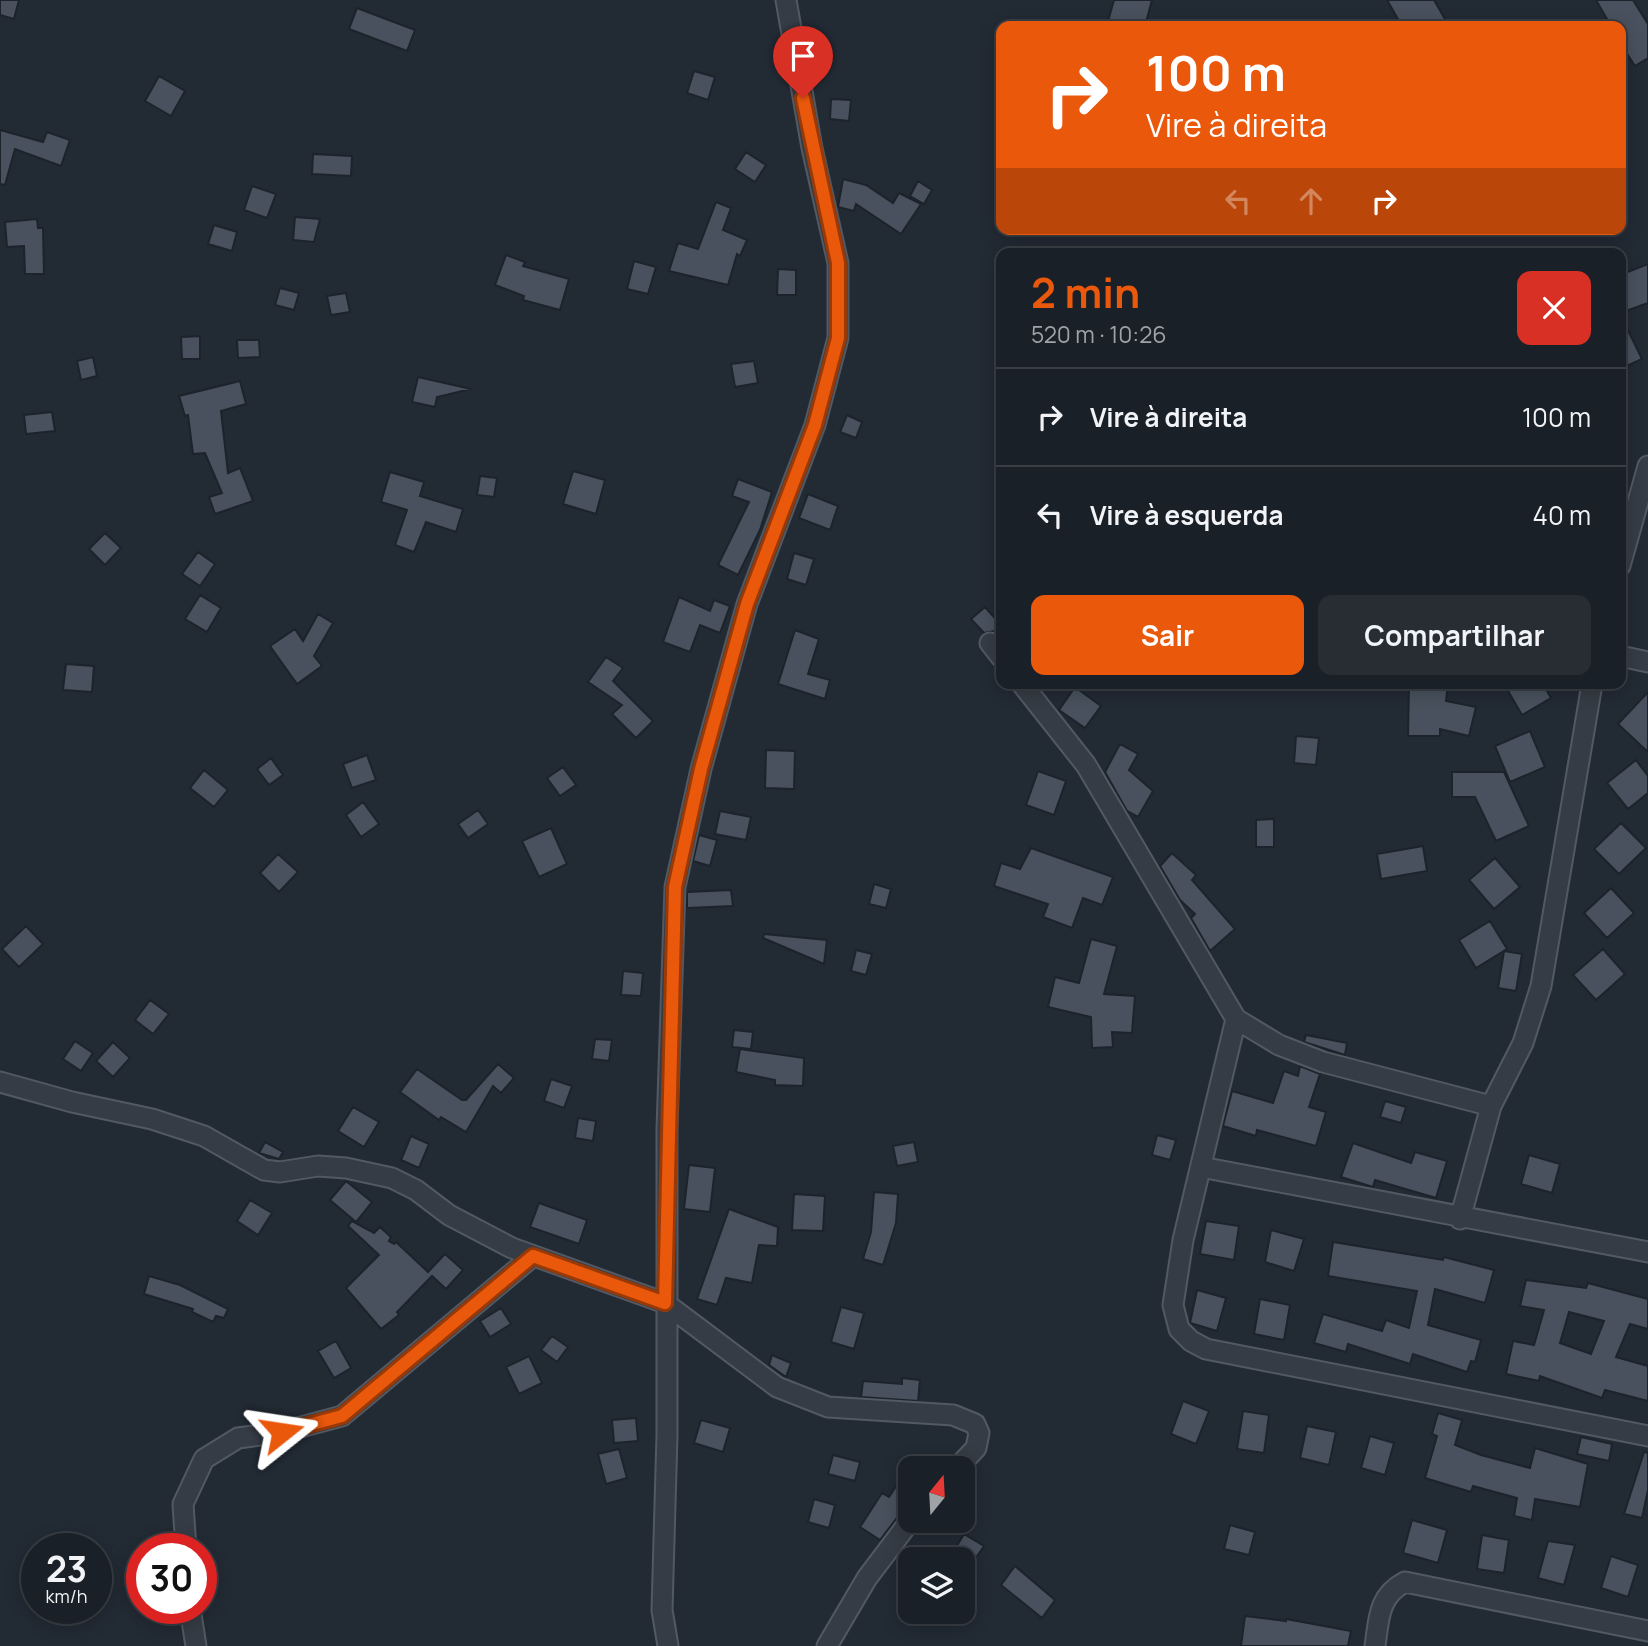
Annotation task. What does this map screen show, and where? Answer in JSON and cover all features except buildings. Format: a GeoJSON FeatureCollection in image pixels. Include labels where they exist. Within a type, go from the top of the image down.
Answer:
{"type":"FeatureCollection","features":[{"type":"Feature","properties":{"kind":"street"},"geometry":{"type":"LineString","coordinates":[[668,1646],[662,1610],[667,1435],[665,1303],[675,887],[701,769],[747,604],[815,425],[838,338],[838,263],[812,148],[786,0]]}},
{"type":"Feature","properties":{"kind":"street"},"geometry":{"type":"LineString","coordinates":[[1626,545],[1648,466]]}},
{"type":"Feature","properties":{"kind":"street"},"geometry":{"type":"LineString","coordinates":[[1626,657],[1648,662]]}},
{"type":"Feature","properties":{"kind":"street"},"geometry":{"type":"LineString","coordinates":[[1026,689],[1086,765],[1236,1019],[1279,1045],[1322,1062],[1491,1106]]}},
{"type":"Feature","properties":{"kind":"street"},"geometry":{"type":"LineString","coordinates":[[1460,1219],[1491,1106],[1524,1042],[1541,986],[1591,689]]}},
{"type":"Feature","properties":{"kind":"street"},"geometry":{"type":"LineString","coordinates":[[1236,1019],[1183,1240],[1173,1305],[1180,1329],[1191,1341],[1206,1349],[1648,1436]]}},
{"type":"Feature","properties":{"kind":"street"},"geometry":{"type":"LineString","coordinates":[[0,1082],[72,1102],[152,1119],[204,1136],[264,1170],[279,1172],[318,1166],[346,1168],[392,1178],[416,1190],[449,1215],[533,1256],[665,1303],[777,1387],[828,1407],[953,1415],[975,1424],[979,1433],[976,1448],[968,1456]]}},
{"type":"Feature","properties":{"kind":"street"},"geometry":{"type":"LineString","coordinates":[[1200,1167],[1460,1219],[1648,1252]]}},
{"type":"Feature","properties":{"kind":"street"},"geometry":{"type":"LineString","coordinates":[[185,1533],[183,1504],[193,1477],[204,1460],[238,1438],[282,1432],[342,1416],[533,1256]]}},
{"type":"Feature","properties":{"kind":"street"},"geometry":{"type":"LineString","coordinates":[[827,1646],[867,1578],[901,1533]]}},
{"type":"Feature","properties":{"kind":"street"},"geometry":{"type":"LineString","coordinates":[[1375,1646],[1382,1601],[1392,1588],[1405,1582],[1648,1631]]}},
{"type":"Feature","properties":{"kind":"street"},"geometry":{"type":"LineString","coordinates":[[192,1624],[195,1646]]}},
{"type":"Feature","properties":{"kind":"route"},"geometry":{"type":"LineString","coordinates":[[282,1432],[342,1416],[533,1256],[665,1303],[667,1129],[675,887],[701,769],[747,604],[815,425],[838,338],[838,263],[803,98]]}}]}
